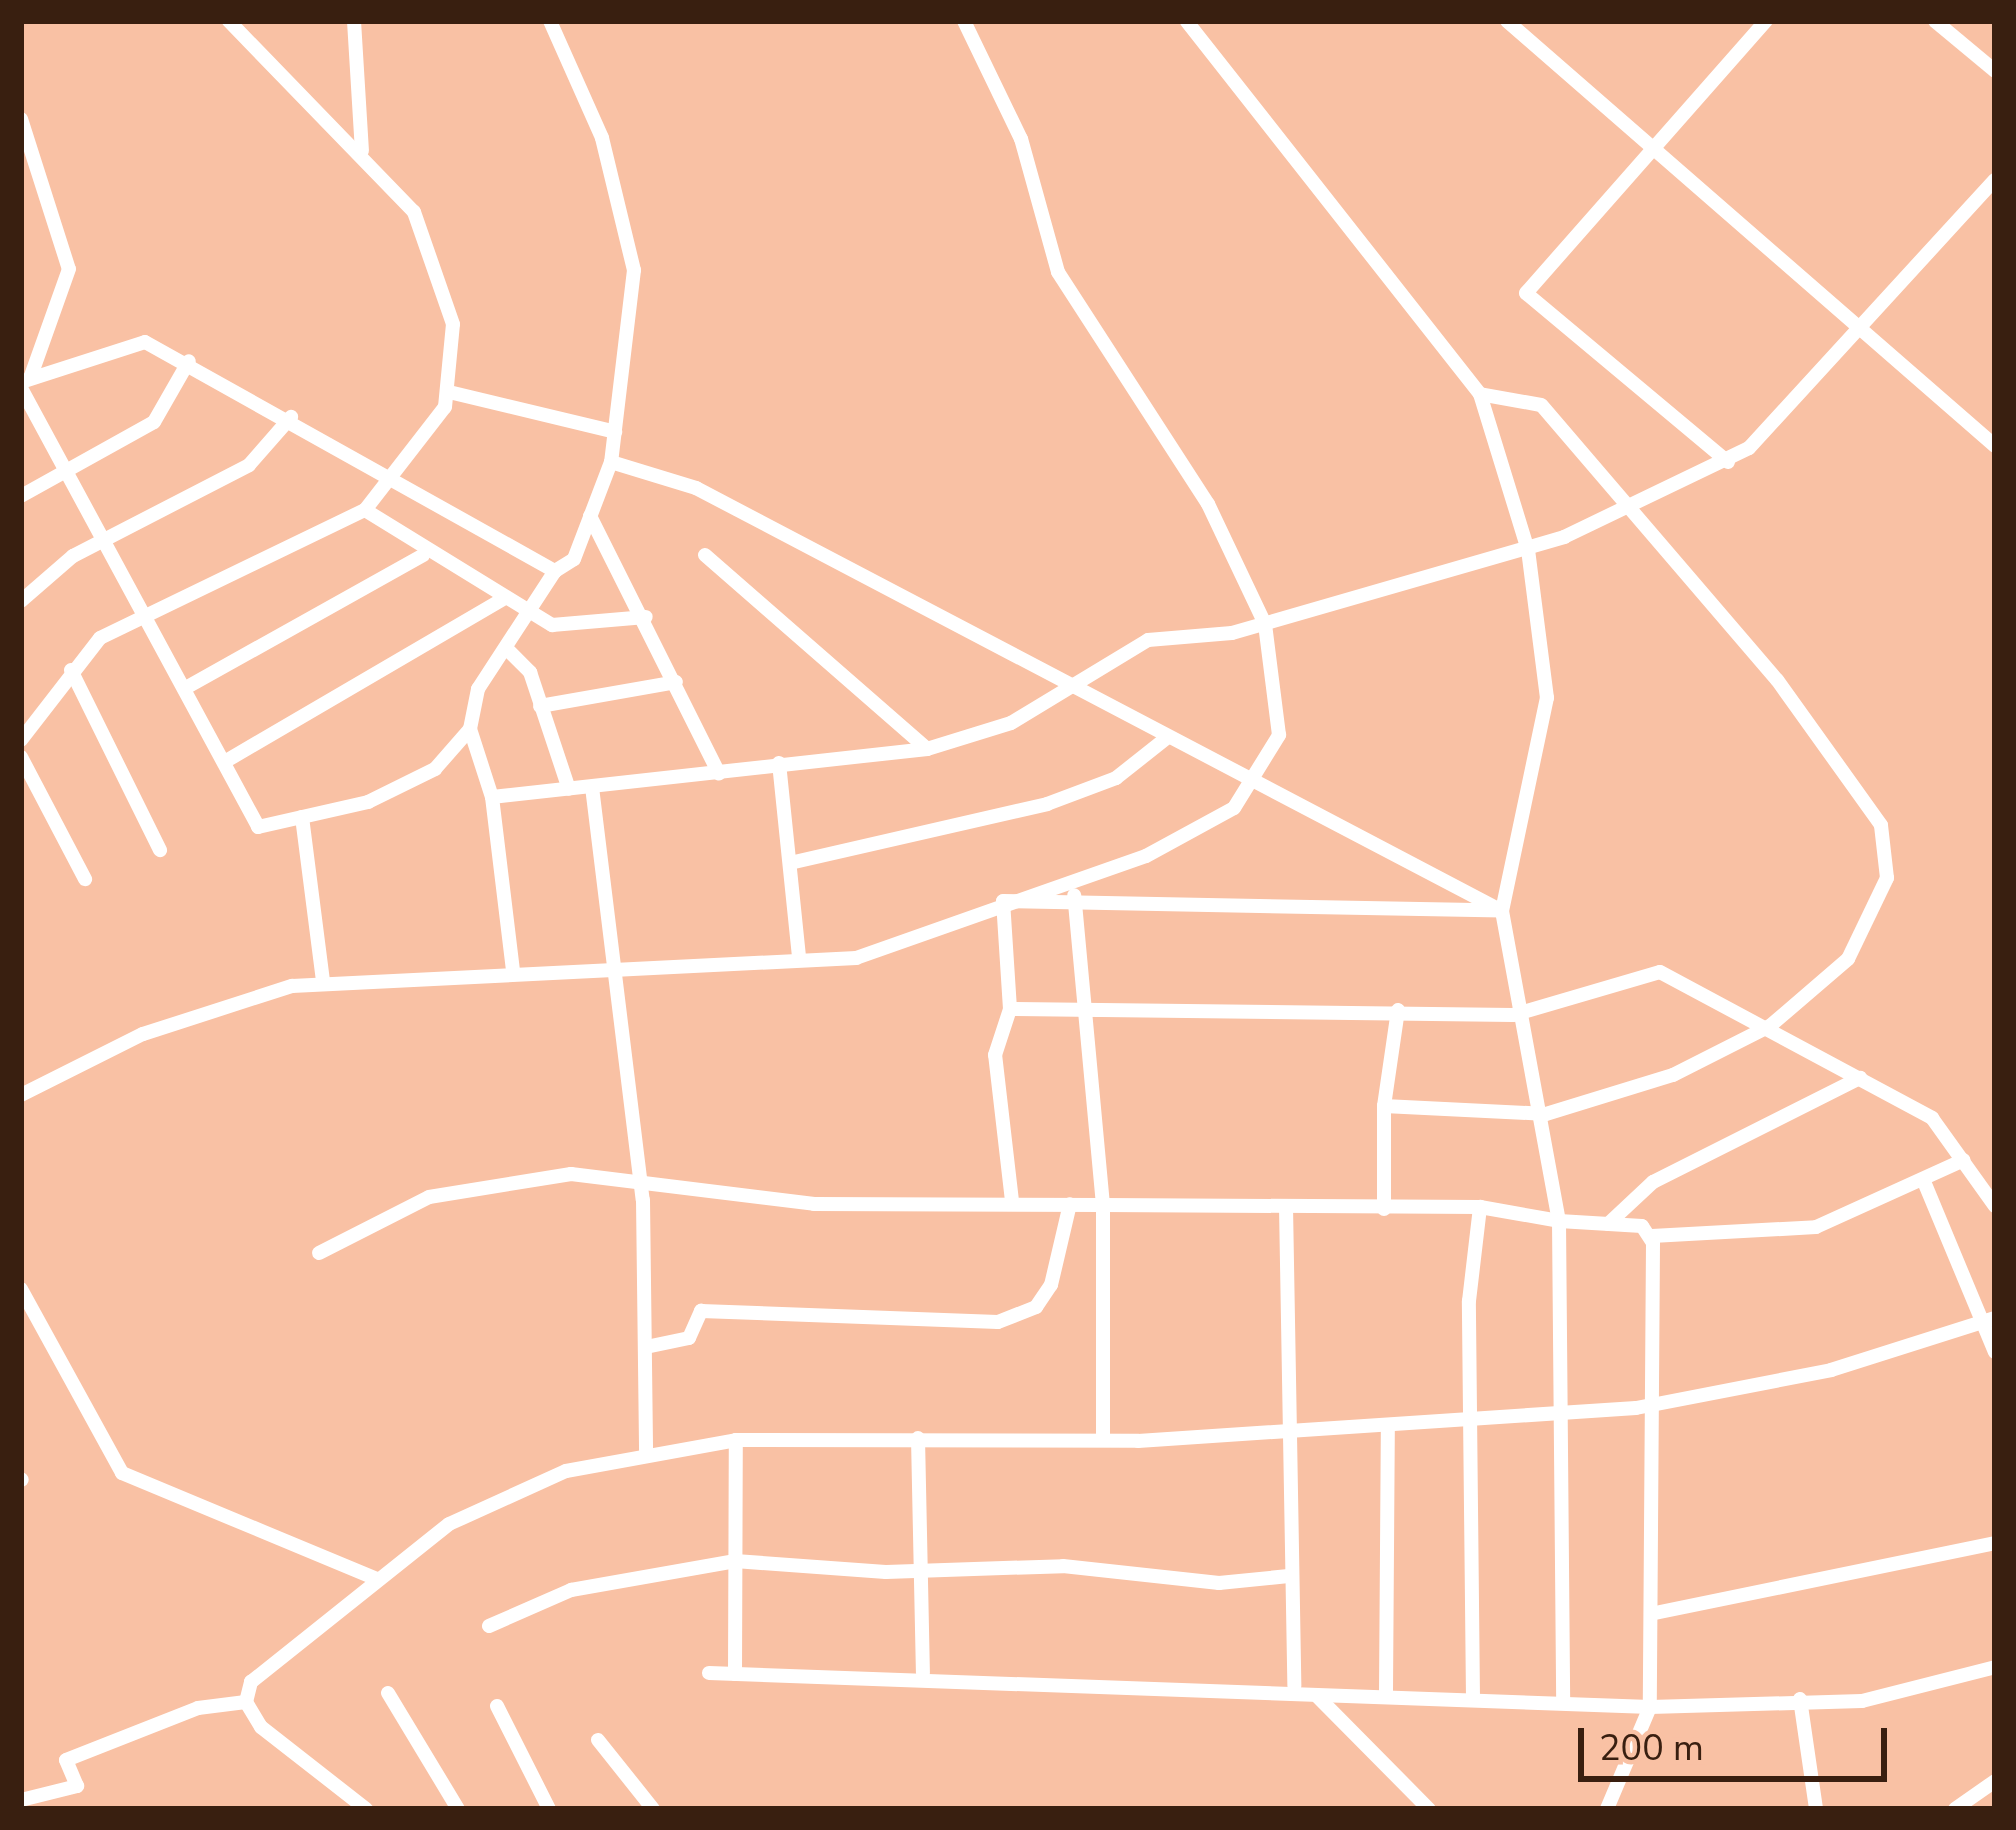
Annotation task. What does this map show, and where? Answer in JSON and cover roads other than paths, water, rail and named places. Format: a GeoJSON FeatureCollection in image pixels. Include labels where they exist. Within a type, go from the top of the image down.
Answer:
{"type":"FeatureCollection","features":[{"type":"Feature","properties":{"kind":"street"},"geometry":{"type":"LineString","coordinates":[[21,740],[100,638],[365,510],[396,476],[449,392],[453,324],[439,266],[414,212],[362,151],[229,21]]}},
{"type":"Feature","properties":{"kind":"street"},"geometry":{"type":"LineString","coordinates":[[354,21],[362,151]]}},
{"type":"Feature","properties":{"kind":"street"},"geometry":{"type":"LineString","coordinates":[[513,970],[493,796],[470,729],[478,688],[555,571],[574,559],[611,463],[634,271],[602,138],[550,21]]}},
{"type":"Feature","properties":{"kind":"street"},"geometry":{"type":"LineString","coordinates":[[21,1095],[234,998],[323,981],[856,958],[1003,901],[1073,884],[1234,808],[1280,735],[1265,624],[1208,503],[1058,272],[1021,140],[964,21]]}},
{"type":"Feature","properties":{"kind":"street"},"geometry":{"type":"LineString","coordinates":[[1187,21],[1480,394],[1528,550],[1547,698],[1502,911],[1546,1114],[1558,1221],[1566,1415],[1563,1702]]}},
{"type":"Feature","properties":{"kind":"street"},"geometry":{"type":"LineString","coordinates":[[1507,21],[1995,446]]}},
{"type":"Feature","properties":{"kind":"street"},"geometry":{"type":"LineString","coordinates":[[1728,462],[1526,293],[1649,141],[1766,21]]}},
{"type":"Feature","properties":{"kind":"street"},"geometry":{"type":"LineString","coordinates":[[1935,21],[1995,71]]}},
{"type":"Feature","properties":{"kind":"street"},"geometry":{"type":"LineString","coordinates":[[21,118],[69,269],[24,382],[99,543],[189,686],[258,827],[302,817],[435,769],[470,729]]}},
{"type":"Feature","properties":{"kind":"street"},"geometry":{"type":"LineString","coordinates":[[493,796],[927,749],[1011,723],[1071,682],[1148,640],[1265,624],[1528,550],[1627,505],[1697,466],[1728,462],[1995,180]]}},
{"type":"Feature","properties":{"kind":"street"},"geometry":{"type":"LineString","coordinates":[[24,382],[135,340],[189,361],[291,417],[555,571]]}},
{"type":"Feature","properties":{"kind":"street"},"geometry":{"type":"LineString","coordinates":[[21,496],[154,422],[189,361]]}},
{"type":"Feature","properties":{"kind":"street"},"geometry":{"type":"LineString","coordinates":[[449,392],[615,433]]}},
{"type":"Feature","properties":{"kind":"street"},"geometry":{"type":"LineString","coordinates":[[1384,1106],[1546,1114],[1600,1104],[1770,1026],[1848,959],[1882,905],[1887,838],[1790,697],[1541,405],[1480,394]]}},
{"type":"Feature","properties":{"kind":"street"},"geometry":{"type":"LineString","coordinates":[[21,602],[99,543],[249,465],[291,417]]}},
{"type":"Feature","properties":{"kind":"street"},"geometry":{"type":"LineString","coordinates":[[611,463],[696,488],[1502,911]]}},
{"type":"Feature","properties":{"kind":"street"},"geometry":{"type":"LineString","coordinates":[[365,510],[423,555],[552,626],[646,617]]}},
{"type":"Feature","properties":{"kind":"street"},"geometry":{"type":"LineString","coordinates":[[590,516],[646,617],[719,774]]}},
{"type":"Feature","properties":{"kind":"street"},"geometry":{"type":"LineString","coordinates":[[189,686],[423,555]]}},
{"type":"Feature","properties":{"kind":"street"},"geometry":{"type":"LineString","coordinates":[[705,555],[927,749]]}},
{"type":"Feature","properties":{"kind":"street"},"geometry":{"type":"LineString","coordinates":[[226,761],[503,599]]}},
{"type":"Feature","properties":{"kind":"street"},"geometry":{"type":"LineString","coordinates":[[507,649],[530,672],[569,789]]}},
{"type":"Feature","properties":{"kind":"street"},"geometry":{"type":"LineString","coordinates":[[71,670],[160,850]]}},
{"type":"Feature","properties":{"kind":"street"},"geometry":{"type":"LineString","coordinates":[[540,706],[676,682]]}},
{"type":"Feature","properties":{"kind":"street"},"geometry":{"type":"LineString","coordinates":[[790,863],[1047,804],[1116,778],[1168,737]]}},
{"type":"Feature","properties":{"kind":"street"},"geometry":{"type":"LineString","coordinates":[[21,758],[85,879]]}},
{"type":"Feature","properties":{"kind":"street"},"geometry":{"type":"LineString","coordinates":[[779,763],[799,957]]}},
{"type":"Feature","properties":{"kind":"street"},"geometry":{"type":"LineString","coordinates":[[592,787],[641,1186],[646,1456]]}},
{"type":"Feature","properties":{"kind":"street"},"geometry":{"type":"LineString","coordinates":[[302,817],[323,981]]}},
{"type":"Feature","properties":{"kind":"street"},"geometry":{"type":"LineString","coordinates":[[1073,884],[1103,1205],[1103,1440]]}},
{"type":"Feature","properties":{"kind":"street"},"geometry":{"type":"LineString","coordinates":[[1003,901],[1502,911]]}},
{"type":"Feature","properties":{"kind":"street"},"geometry":{"type":"LineString","coordinates":[[1003,901],[1010,1009],[995,1054],[1012,1201]]}},
{"type":"Feature","properties":{"kind":"street"},"geometry":{"type":"LineString","coordinates":[[1010,1009],[1084,1004],[1525,1011],[1660,971],[1770,1026],[1932,1118],[1995,1206]]}},
{"type":"Feature","properties":{"kind":"street"},"geometry":{"type":"LineString","coordinates":[[1384,1209],[1384,1106],[1398,1010]]}},
{"type":"Feature","properties":{"kind":"street"},"geometry":{"type":"LineString","coordinates":[[1608,1224],[1642,1189],[1860,1078]]}},
{"type":"Feature","properties":{"kind":"street"},"geometry":{"type":"LineString","coordinates":[[319,1253],[378,1214],[506,1178],[814,1204],[1012,1201],[1480,1207],[1558,1221],[1608,1224],[1652,1235],[1816,1227],[1925,1184],[1964,1160]]}},
{"type":"Feature","properties":{"kind":"street"},"geometry":{"type":"LineString","coordinates":[[1925,1184],[1990,1320],[1995,1352]]}},
{"type":"Feature","properties":{"kind":"street"},"geometry":{"type":"LineString","coordinates":[[646,1347],[689,1338],[701,1311],[998,1322],[1036,1307],[1051,1285],[1070,1204]]}},
{"type":"Feature","properties":{"kind":"street"},"geometry":{"type":"LineString","coordinates":[[1286,1206],[1294,1686]]}},
{"type":"Feature","properties":{"kind":"street"},"geometry":{"type":"LineString","coordinates":[[1473,1698],[1469,1425],[1480,1207]]}},
{"type":"Feature","properties":{"kind":"street"},"geometry":{"type":"LineString","coordinates":[[1607,1809],[1650,1707],[1659,1405],[1652,1235]]}},
{"type":"Feature","properties":{"kind":"street"},"geometry":{"type":"LineString","coordinates":[[21,1289],[122,1473],[377,1579]]}},
{"type":"Feature","properties":{"kind":"street"},"geometry":{"type":"LineString","coordinates":[[246,1702],[259,1673],[377,1579],[490,1500],[646,1456],[736,1440],[1103,1440],[1293,1426],[1469,1425],[1659,1405],[1990,1320]]}},
{"type":"Feature","properties":{"kind":"street"},"geometry":{"type":"LineString","coordinates":[[1386,1692],[1388,1426]]}},
{"type":"Feature","properties":{"kind":"street"},"geometry":{"type":"LineString","coordinates":[[918,1438],[922,1673]]}},
{"type":"Feature","properties":{"kind":"street"},"geometry":{"type":"LineString","coordinates":[[735,1674],[736,1440]]}},
{"type":"Feature","properties":{"kind":"street"},"geometry":{"type":"LineString","coordinates":[[1655,1613],[1995,1543]]}},
{"type":"Feature","properties":{"kind":"street"},"geometry":{"type":"LineString","coordinates":[[489,1626],[571,1590],[735,1561],[1289,1576]]}},
{"type":"Feature","properties":{"kind":"street"},"geometry":{"type":"LineString","coordinates":[[1318,1697],[1386,1692],[1650,1707],[1908,1694],[1995,1667]]}},
{"type":"Feature","properties":{"kind":"street"},"geometry":{"type":"LineString","coordinates":[[709,1673],[922,1673],[1294,1686],[1318,1697],[1429,1809]]}},
{"type":"Feature","properties":{"kind":"street"},"geometry":{"type":"LineString","coordinates":[[388,1693],[458,1809]]}},
{"type":"Feature","properties":{"kind":"street"},"geometry":{"type":"LineString","coordinates":[[1800,1699],[1816,1809]]}},
{"type":"Feature","properties":{"kind":"street"},"geometry":{"type":"LineString","coordinates":[[21,1800],[77,1786],[66,1760],[198,1708],[246,1702]]}},
{"type":"Feature","properties":{"kind":"street"},"geometry":{"type":"LineString","coordinates":[[246,1702],[261,1727],[366,1809]]}},
{"type":"Feature","properties":{"kind":"street"},"geometry":{"type":"LineString","coordinates":[[497,1706],[549,1809]]}},
{"type":"Feature","properties":{"kind":"street"},"geometry":{"type":"LineString","coordinates":[[598,1740],[653,1809]]}},
{"type":"Feature","properties":{"kind":"street"},"geometry":{"type":"LineString","coordinates":[[1954,1809],[1995,1781]]}}]}
